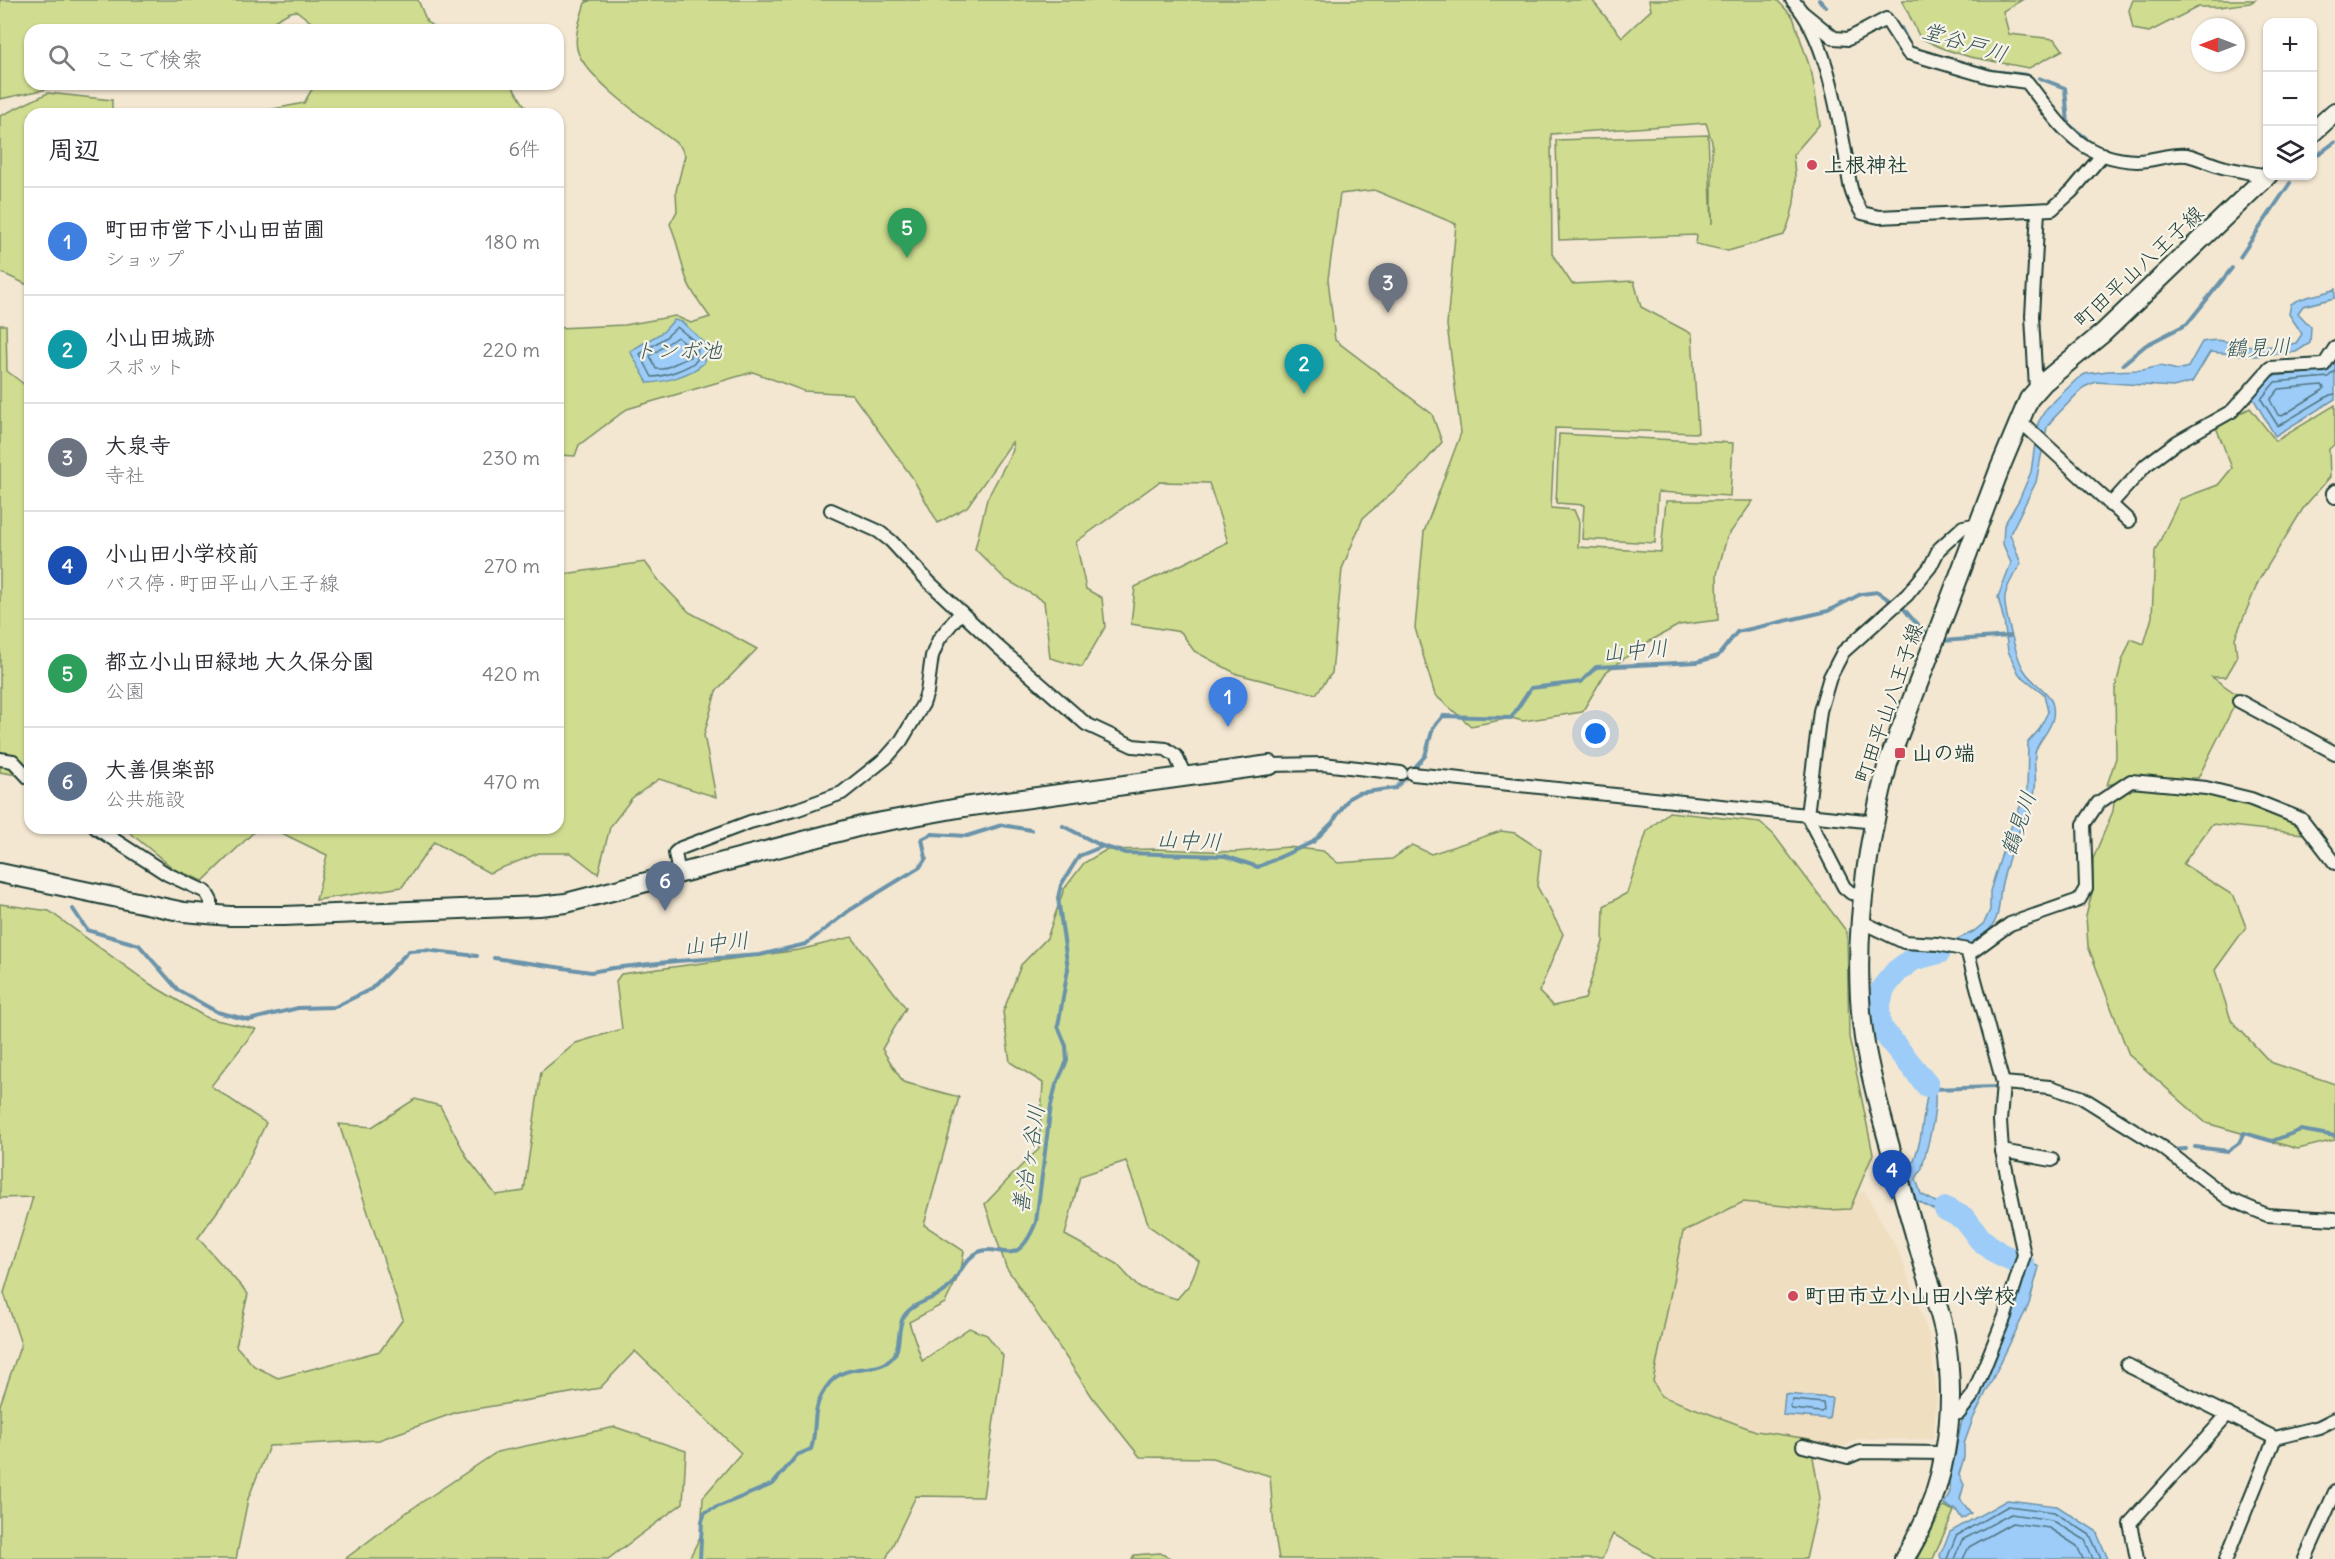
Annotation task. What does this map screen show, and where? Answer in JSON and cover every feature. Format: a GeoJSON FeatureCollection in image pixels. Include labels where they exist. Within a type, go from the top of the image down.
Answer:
{"type":"FeatureCollection","features":[{"type":"Feature","properties":{"kind":"main road"},"geometry":{"type":"LineString","coordinates":[[2317,129],[2335,112]]}},
{"type":"Feature","properties":{"kind":"main road","name":"町田平山八王子線"},"geometry":{"type":"LineString","coordinates":[[1904,1559],[1916,1540],[1936,1496],[1949,1415],[1950,1371],[1944,1334],[1869,1071],[1859,997],[1864,894],[1875,822],[1888,763],[2029,399],[2036,389],[2103,333],[2263,180]]}},
{"type":"Feature","properties":{"kind":"main road"},"geometry":{"type":"LineString","coordinates":[[0,873],[143,904],[211,915],[284,916],[539,906],[566,903],[865,825],[964,807],[1270,765]]}},
{"type":"Feature","properties":{"kind":"street"},"geometry":{"type":"LineString","coordinates":[[1792,0],[1811,27],[1821,51],[1837,111],[1851,194],[1862,213],[1879,217],[2052,209],[2103,154]]}},
{"type":"Feature","properties":{"kind":"street"},"geometry":{"type":"LineString","coordinates":[[1802,12],[1834,38],[1841,39],[1848,39],[1886,19],[1908,53],[1990,77],[2027,82],[2062,127],[2078,143],[2103,154],[2137,161],[2186,155],[2226,168],[2263,175]]}},
{"type":"Feature","properties":{"kind":"street"},"geometry":{"type":"LineString","coordinates":[[2036,389],[2032,316],[2038,211]]}},
{"type":"Feature","properties":{"kind":"street"},"geometry":{"type":"LineString","coordinates":[[2110,505],[2146,465],[2177,442],[2232,411],[2270,368],[2324,365],[2335,348]]}},
{"type":"Feature","properties":{"kind":"street"},"geometry":{"type":"LineString","coordinates":[[2019,420],[2046,448],[2129,521]]}},
{"type":"Feature","properties":{"kind":"street"},"geometry":{"type":"LineString","coordinates":[[2335,491],[2332,493],[2335,497]]}},
{"type":"Feature","properties":{"kind":"street"},"geometry":{"type":"LineString","coordinates":[[831,510],[878,531],[891,541],[961,612],[1086,724],[1133,746],[1166,749],[1176,756],[1185,776]]}},
{"type":"Feature","properties":{"kind":"street"},"geometry":{"type":"LineString","coordinates":[[1864,894],[1851,893],[1844,886],[1808,815],[1820,711],[1835,664],[1854,640],[1907,595],[1930,567],[1939,549],[1963,527],[1979,524]]}},
{"type":"Feature","properties":{"kind":"street"},"geometry":{"type":"LineString","coordinates":[[679,874],[675,853],[681,848],[750,822],[823,801],[842,793],[886,758],[901,741],[923,704],[932,656],[939,639],[961,612]]}},
{"type":"Feature","properties":{"kind":"street"},"geometry":{"type":"LineString","coordinates":[[2239,701],[2335,753]]}},
{"type":"Feature","properties":{"kind":"street"},"geometry":{"type":"LineString","coordinates":[[0,759],[12,761],[24,773]]}},
{"type":"Feature","properties":{"kind":"street"},"geometry":{"type":"LineString","coordinates":[[1270,765],[1323,764],[1875,822]]}},
{"type":"Feature","properties":{"kind":"street"},"geometry":{"type":"LineString","coordinates":[[1862,922],[1904,942],[1938,944],[1968,952],[2010,924],[2079,900],[2086,888],[2084,824],[2098,803],[2131,781],[2206,788],[2251,799],[2301,819],[2335,863]]}},
{"type":"Feature","properties":{"kind":"street"},"geometry":{"type":"LineString","coordinates":[[105,834],[167,874],[206,892],[211,901],[211,915]]}},
{"type":"Feature","properties":{"kind":"street"},"geometry":{"type":"LineString","coordinates":[[1949,1415],[1959,1413],[1973,1395],[2005,1316],[2023,1258],[2002,1151],[2000,1121],[2003,1083],[1968,952]]}},
{"type":"Feature","properties":{"kind":"street"},"geometry":{"type":"LineString","coordinates":[[2003,1083],[2050,1087],[2082,1097],[2163,1148],[2229,1199],[2267,1215],[2335,1219]]}},
{"type":"Feature","properties":{"kind":"street"},"geometry":{"type":"LineString","coordinates":[[2002,1151],[2052,1160]]}},
{"type":"Feature","properties":{"kind":"street"},"geometry":{"type":"LineString","coordinates":[[2127,1365],[2275,1438],[2319,1427],[2335,1420]]}},
{"type":"Feature","properties":{"kind":"street"},"geometry":{"type":"LineString","coordinates":[[2137,1559],[2130,1523],[2228,1414]]}},
{"type":"Feature","properties":{"kind":"street"},"geometry":{"type":"LineString","coordinates":[[2226,1559],[2275,1438]]}},
{"type":"Feature","properties":{"kind":"street"},"geometry":{"type":"LineString","coordinates":[[1803,1446],[1848,1457],[1860,1452],[1944,1453]]}},
{"type":"Feature","properties":{"kind":"street"},"geometry":{"type":"LineString","coordinates":[[2305,1559],[2335,1492]]}},
{"type":"Feature","properties":{"kind":"shaded area","name":"町田市立小山田小学校"},"geometry":{"type":"Polygon","coordinates":[[[1864,1191],[1900,1254],[1930,1338],[1937,1395],[1933,1439],[1858,1439],[1838,1450],[1762,1433],[1661,1396],[1653,1381],[1683,1232],[1743,1201],[1828,1210],[1864,1191]]]}},
{"type":"Feature","properties":{"kind":"green space"},"geometry":{"type":"Polygon","coordinates":[[[0,0],[418,0],[430,24],[313,24],[297,11],[290,12],[269,24],[24,24],[24,90],[43,90],[0,99],[0,0]]]}},
{"type":"Feature","properties":{"kind":"green space"},"geometry":{"type":"Polygon","coordinates":[[[585,0],[1592,0],[1622,37],[1651,10],[1649,0],[1777,0],[1793,17],[1812,74],[1820,124],[1793,155],[1795,196],[1784,235],[1728,251],[1696,244],[1697,235],[1559,240],[1556,140],[1708,135],[1712,224],[1712,142],[1706,123],[1551,134],[1552,254],[1572,284],[1634,281],[1641,307],[1692,334],[1698,433],[1555,428],[1551,508],[1574,510],[1579,522],[1578,547],[1661,552],[1666,501],[1753,501],[1727,537],[1717,574],[1718,620],[1679,625],[1641,646],[1606,672],[1582,712],[1523,721],[1511,718],[1471,726],[1435,695],[1415,628],[1424,532],[1461,433],[1447,325],[1456,224],[1374,190],[1340,194],[1328,279],[1335,340],[1432,414],[1442,442],[1418,470],[1363,518],[1342,569],[1332,673],[1316,694],[1237,674],[1194,651],[1181,632],[1131,624],[1135,587],[1228,542],[1209,483],[1159,482],[1076,542],[1086,589],[1102,598],[1105,627],[1082,667],[1050,658],[1044,601],[1005,579],[975,549],[987,499],[1013,450],[1012,442],[967,507],[938,523],[912,477],[852,394],[804,391],[753,372],[627,409],[579,445],[575,456],[564,455],[564,328],[625,325],[675,316],[691,323],[710,317],[688,283],[670,224],[677,211],[676,191],[685,155],[680,146],[606,87],[582,60],[577,49],[576,37],[585,3],[589,1],[585,0]]]}},
{"type":"Feature","properties":{"kind":"green space"},"geometry":{"type":"Polygon","coordinates":[[[1902,0],[2022,0],[2003,11],[2009,34],[2055,39],[2063,50],[2029,68],[1970,57],[1944,49],[1920,38],[1902,0]]]}},
{"type":"Feature","properties":{"kind":"green space"},"geometry":{"type":"Polygon","coordinates":[[[2133,0],[2255,0],[2250,3],[2219,7],[2198,7],[2149,32],[2133,29],[2129,10],[2133,0]]]}},
{"type":"Feature","properties":{"kind":"green space"},"geometry":{"type":"Polygon","coordinates":[[[312,90],[515,90],[526,108],[279,108],[304,103],[312,90]]]}},
{"type":"Feature","properties":{"kind":"green space"},"geometry":{"type":"Polygon","coordinates":[[[48,93],[112,100],[112,108],[24,108],[24,283],[0,272],[0,116],[48,93]]]}},
{"type":"Feature","properties":{"kind":"green space"},"geometry":{"type":"Polygon","coordinates":[[[0,325],[6,325],[7,371],[24,384],[24,776],[0,772],[0,325]]]}},
{"type":"Feature","properties":{"kind":"green space"},"geometry":{"type":"Polygon","coordinates":[[[2335,405],[2335,444],[2329,449],[2330,477],[2304,507],[2259,580],[2235,638],[2237,658],[2226,677],[2212,677],[2239,696],[2198,778],[2191,778],[2188,788],[2289,814],[2304,834],[2212,824],[2183,864],[2234,896],[2246,927],[2215,970],[2231,1020],[2270,1062],[2335,1084],[2335,1140],[2298,1149],[2206,1123],[2129,1055],[2088,946],[2086,916],[2093,889],[2093,859],[2113,811],[2116,783],[2107,785],[2116,758],[2115,690],[2122,661],[2131,639],[2144,644],[2152,617],[2155,551],[2180,499],[2218,485],[2232,468],[2216,427],[2250,408],[2276,441],[2335,405]]]}},
{"type":"Feature","properties":{"kind":"green space"},"geometry":{"type":"Polygon","coordinates":[[[1559,434],[1733,443],[1730,496],[1658,492],[1655,543],[1582,539],[1584,505],[1556,503],[1559,434]]]}},
{"type":"Feature","properties":{"kind":"green space"},"geometry":{"type":"Polygon","coordinates":[[[645,562],[660,582],[689,612],[757,649],[716,691],[704,735],[716,797],[659,779],[632,798],[610,827],[598,874],[571,853],[539,853],[489,873],[434,842],[402,887],[316,900],[327,855],[283,834],[564,834],[564,574],[645,562]]]}},
{"type":"Feature","properties":{"kind":"green space"},"geometry":{"type":"Polygon","coordinates":[[[1669,812],[1760,822],[1774,835],[1847,932],[1849,1037],[1873,1154],[1850,1209],[1828,1210],[1743,1202],[1683,1232],[1653,1381],[1661,1396],[1756,1431],[1810,1439],[1820,1498],[1806,1559],[1657,1559],[1613,1534],[1602,1559],[1279,1559],[1270,1476],[1212,1458],[1140,1457],[1093,1398],[1006,1267],[985,1204],[1039,1149],[1043,1083],[1010,1062],[1003,1012],[1021,965],[1047,938],[1064,889],[1084,863],[1106,850],[1235,852],[1288,847],[1323,851],[1338,863],[1392,859],[1412,845],[1431,854],[1501,831],[1515,833],[1541,850],[1537,886],[1563,934],[1539,992],[1553,1006],[1585,999],[1603,942],[1604,906],[1627,893],[1647,831],[1669,812]],[[1126,1161],[1080,1176],[1065,1235],[1116,1263],[1138,1287],[1177,1299],[1190,1284],[1199,1261],[1149,1226],[1126,1161]]]}},
{"type":"Feature","properties":{"kind":"green space"},"geometry":{"type":"Polygon","coordinates":[[[131,834],[252,834],[203,881],[174,869],[131,834]]]}},
{"type":"Feature","properties":{"kind":"green space"},"geometry":{"type":"Polygon","coordinates":[[[0,904],[49,911],[150,984],[207,1018],[256,1029],[211,1086],[266,1123],[237,1184],[198,1238],[248,1294],[236,1346],[254,1366],[278,1378],[380,1351],[403,1319],[339,1124],[372,1127],[415,1099],[440,1106],[468,1159],[496,1195],[524,1191],[541,1072],[576,1043],[622,1029],[616,981],[621,974],[799,950],[852,937],[906,1008],[882,1049],[903,1082],[959,1097],[924,1225],[964,1251],[961,1271],[945,1303],[909,1322],[922,1361],[969,1328],[987,1335],[1003,1356],[983,1497],[916,1496],[886,1559],[689,1559],[701,1535],[703,1497],[741,1453],[635,1351],[600,1388],[457,1412],[379,1440],[269,1446],[248,1499],[236,1559],[0,1559],[0,1405],[21,1344],[4,1293],[33,1197],[0,1198],[0,904]]]}},
{"type":"Feature","properties":{"kind":"green space"},"geometry":{"type":"Polygon","coordinates":[[[615,1427],[686,1451],[683,1503],[608,1559],[345,1559],[407,1512],[497,1452],[615,1427]]]}},
{"type":"Feature","properties":{"kind":"green space"},"geometry":{"type":"Polygon","coordinates":[[[1944,1506],[1954,1511],[1933,1559],[1917,1559],[1944,1506]]]}},
{"type":"Feature","properties":{"kind":"green space"},"geometry":{"type":"Polygon","coordinates":[[[1160,1553],[1172,1559],[1132,1559],[1134,1555],[1160,1553]]]}},
{"type":"Feature","properties":{"kind":"water"},"geometry":{"type":"Polygon","coordinates":[[[2335,289],[2335,298],[2303,306],[2298,313],[2311,327],[2310,343],[2296,352],[2255,356],[2210,352],[2192,382],[2173,387],[2096,382],[2084,387],[2047,427],[2036,482],[2010,534],[2021,564],[2009,583],[2005,596],[2011,633],[2024,670],[2048,696],[2053,709],[2052,722],[2035,753],[2034,794],[2010,853],[2001,886],[1998,912],[1989,930],[1976,941],[1961,949],[1903,964],[1883,984],[1879,1001],[1882,1014],[1889,1027],[1929,1077],[1934,1088],[1935,1107],[1932,1128],[1922,1168],[1916,1179],[1921,1194],[1965,1218],[1973,1232],[1987,1247],[2039,1267],[2029,1304],[1973,1419],[1964,1444],[1964,1458],[1959,1474],[1964,1485],[1960,1499],[1971,1513],[1962,1519],[1955,1508],[1954,1510],[1944,1504],[1950,1492],[1949,1482],[1962,1420],[1981,1393],[2025,1270],[2015,1264],[1995,1258],[1981,1249],[1964,1226],[1916,1200],[1908,1169],[1914,1161],[1920,1140],[1927,1095],[1912,1065],[1886,1035],[1874,1014],[1872,993],[1882,974],[1901,959],[1933,950],[1973,932],[1984,923],[1990,910],[1990,891],[2008,834],[2027,791],[2028,742],[2038,731],[2048,712],[2044,694],[2019,674],[2008,651],[1998,597],[2011,563],[2003,544],[2004,525],[2019,500],[2031,472],[2038,423],[2046,409],[2077,379],[2085,374],[2143,370],[2160,366],[2178,370],[2188,367],[2202,342],[2208,341],[2218,340],[2264,346],[2296,343],[2302,334],[2289,314],[2291,304],[2335,289]]]}},
{"type":"Feature","properties":{"kind":"water","name":"トンボ池"},"geometry":{"type":"Polygon","coordinates":[[[674,320],[682,322],[705,343],[704,363],[678,377],[648,383],[630,351],[663,332],[674,320]]]}},
{"type":"Feature","properties":{"kind":"water"},"geometry":{"type":"Polygon","coordinates":[[[2335,360],[2335,399],[2275,436],[2253,398],[2272,376],[2328,371],[2335,360]]]}},
{"type":"Feature","properties":{"kind":"water"},"geometry":{"type":"Polygon","coordinates":[[[1785,1394],[1832,1398],[1829,1419],[1783,1415],[1785,1394]]]}},
{"type":"Feature","properties":{"kind":"water"},"geometry":{"type":"Polygon","coordinates":[[[2007,1500],[2057,1506],[2096,1531],[2108,1559],[1941,1559],[1940,1555],[1950,1532],[2007,1500]]]}},
{"type":"Feature","properties":{"kind":"waterway","name":"堂谷戸川"},"geometry":{"type":"LineString","coordinates":[[1819,0],[1826,7]]}},
{"type":"Feature","properties":{"kind":"waterway","name":"堂谷戸川"},"geometry":{"type":"LineString","coordinates":[[1901,28],[1911,48],[1992,71],[2027,75]]}},
{"type":"Feature","properties":{"kind":"waterway","name":"堂谷戸川"},"geometry":{"type":"LineString","coordinates":[[2039,78],[2065,88],[2068,124],[2086,138]]}},
{"type":"Feature","properties":{"kind":"waterway","name":"堂谷戸川"},"geometry":{"type":"LineString","coordinates":[[2317,155],[2335,142]]}},
{"type":"Feature","properties":{"kind":"waterway"},"geometry":{"type":"LineString","coordinates":[[2240,257],[2290,183]]}},
{"type":"Feature","properties":{"kind":"waterway"},"geometry":{"type":"LineString","coordinates":[[2123,364],[2146,345],[2187,324],[2232,268]]}},
{"type":"Feature","properties":{"kind":"waterway","name":"山中川"},"geometry":{"type":"LineString","coordinates":[[1063,826],[1102,846],[1126,853],[1225,856],[1258,867],[1313,842],[1332,823],[1349,798],[1358,793],[1396,788],[1425,756],[1433,728],[1443,716],[1511,718],[1531,688],[1581,682],[1596,667],[1697,662],[1718,656],[1737,632],[1828,611],[1861,594],[1878,592],[1889,600]]}},
{"type":"Feature","properties":{"kind":"waterway","name":"山中川"},"geometry":{"type":"LineString","coordinates":[[1903,608],[1928,637]]}},
{"type":"Feature","properties":{"kind":"waterway","name":"山中川"},"geometry":{"type":"LineString","coordinates":[[1942,641],[2010,636]]}},
{"type":"Feature","properties":{"kind":"waterway","name":"山中川"},"geometry":{"type":"LineString","coordinates":[[494,958],[591,972],[677,961],[760,955],[806,944],[850,910],[920,867],[926,858],[922,839],[932,834],[967,836],[1002,825],[1031,830]]}},
{"type":"Feature","properties":{"kind":"waterway","name":"善治ヶ谷川"},"geometry":{"type":"LineString","coordinates":[[700,1559],[702,1521],[705,1512],[773,1484],[797,1455],[811,1449],[818,1402],[829,1383],[838,1375],[877,1366],[893,1357],[897,1349],[903,1318],[916,1305],[945,1291],[969,1259],[979,1252],[988,1250],[1012,1252],[1020,1248],[1028,1239],[1036,1222],[1051,1105],[1056,1085],[1067,1061],[1066,1046],[1058,1026],[1068,969],[1058,898],[1061,885],[1079,856],[1101,847]]}},
{"type":"Feature","properties":{"kind":"waterway","name":"山中川"},"geometry":{"type":"LineString","coordinates":[[73,909],[87,930],[139,945],[178,990],[217,1012],[249,1020],[298,1008],[335,1007],[371,989],[409,951],[425,950],[477,956]]}},
{"type":"Feature","properties":{"kind":"waterway","name":"鶴見川"},"geometry":{"type":"LineString","coordinates":[[1927,1085],[1879,1026],[1878,1008],[1883,988],[1897,971],[1913,959],[1939,952]]}},
{"type":"Feature","properties":{"kind":"waterway"},"geometry":{"type":"LineString","coordinates":[[1931,1089],[1996,1087]]}},
{"type":"Feature","properties":{"kind":"waterway"},"geometry":{"type":"LineString","coordinates":[[2104,1105],[2122,1115]]}},
{"type":"Feature","properties":{"kind":"waterway"},"geometry":{"type":"LineString","coordinates":[[2195,1147],[2228,1151],[2239,1143],[2244,1133],[2272,1141],[2301,1130],[2335,1136]]}},
{"type":"Feature","properties":{"kind":"waterway"},"geometry":{"type":"LineString","coordinates":[[2172,1150],[2186,1149]]}},
{"type":"Feature","properties":{"kind":"waterway","name":"鶴見川"},"geometry":{"type":"LineString","coordinates":[[1946,1209],[1965,1219],[1980,1239],[1999,1254],[2023,1265]]}},
{"type":"Feature","properties":{"kind":"place","name":"上根神社"},"geometry":{"type":"Point","coordinates":[1812,165]}},
{"type":"Feature","properties":{"kind":"place","name":"都立小山田緑地 大久保分園"},"geometry":{"type":"Point","coordinates":[907,258]}},
{"type":"Feature","properties":{"kind":"place","name":"大泉寺"},"geometry":{"type":"Point","coordinates":[1388,313]}},
{"type":"Feature","properties":{"kind":"place","name":"小山田城跡"},"geometry":{"type":"Point","coordinates":[1304,394]}},
{"type":"Feature","properties":{"kind":"place","name":"町田市営下小山田苗圃"},"geometry":{"type":"Point","coordinates":[1228,727]}},
{"type":"Feature","properties":{"kind":"place","name":"山の端"},"geometry":{"type":"Point","coordinates":[1900,753]}},
{"type":"Feature","properties":{"kind":"place","name":"大善倶楽部"},"geometry":{"type":"Point","coordinates":[665,911]}},
{"type":"Feature","properties":{"kind":"place","name":"小山田小学校前"},"geometry":{"type":"Point","coordinates":[1892,1200]}},
{"type":"Feature","properties":{"kind":"place","name":"町田市立小山田小学校"},"geometry":{"type":"Point","coordinates":[1793,1296]}}]}
